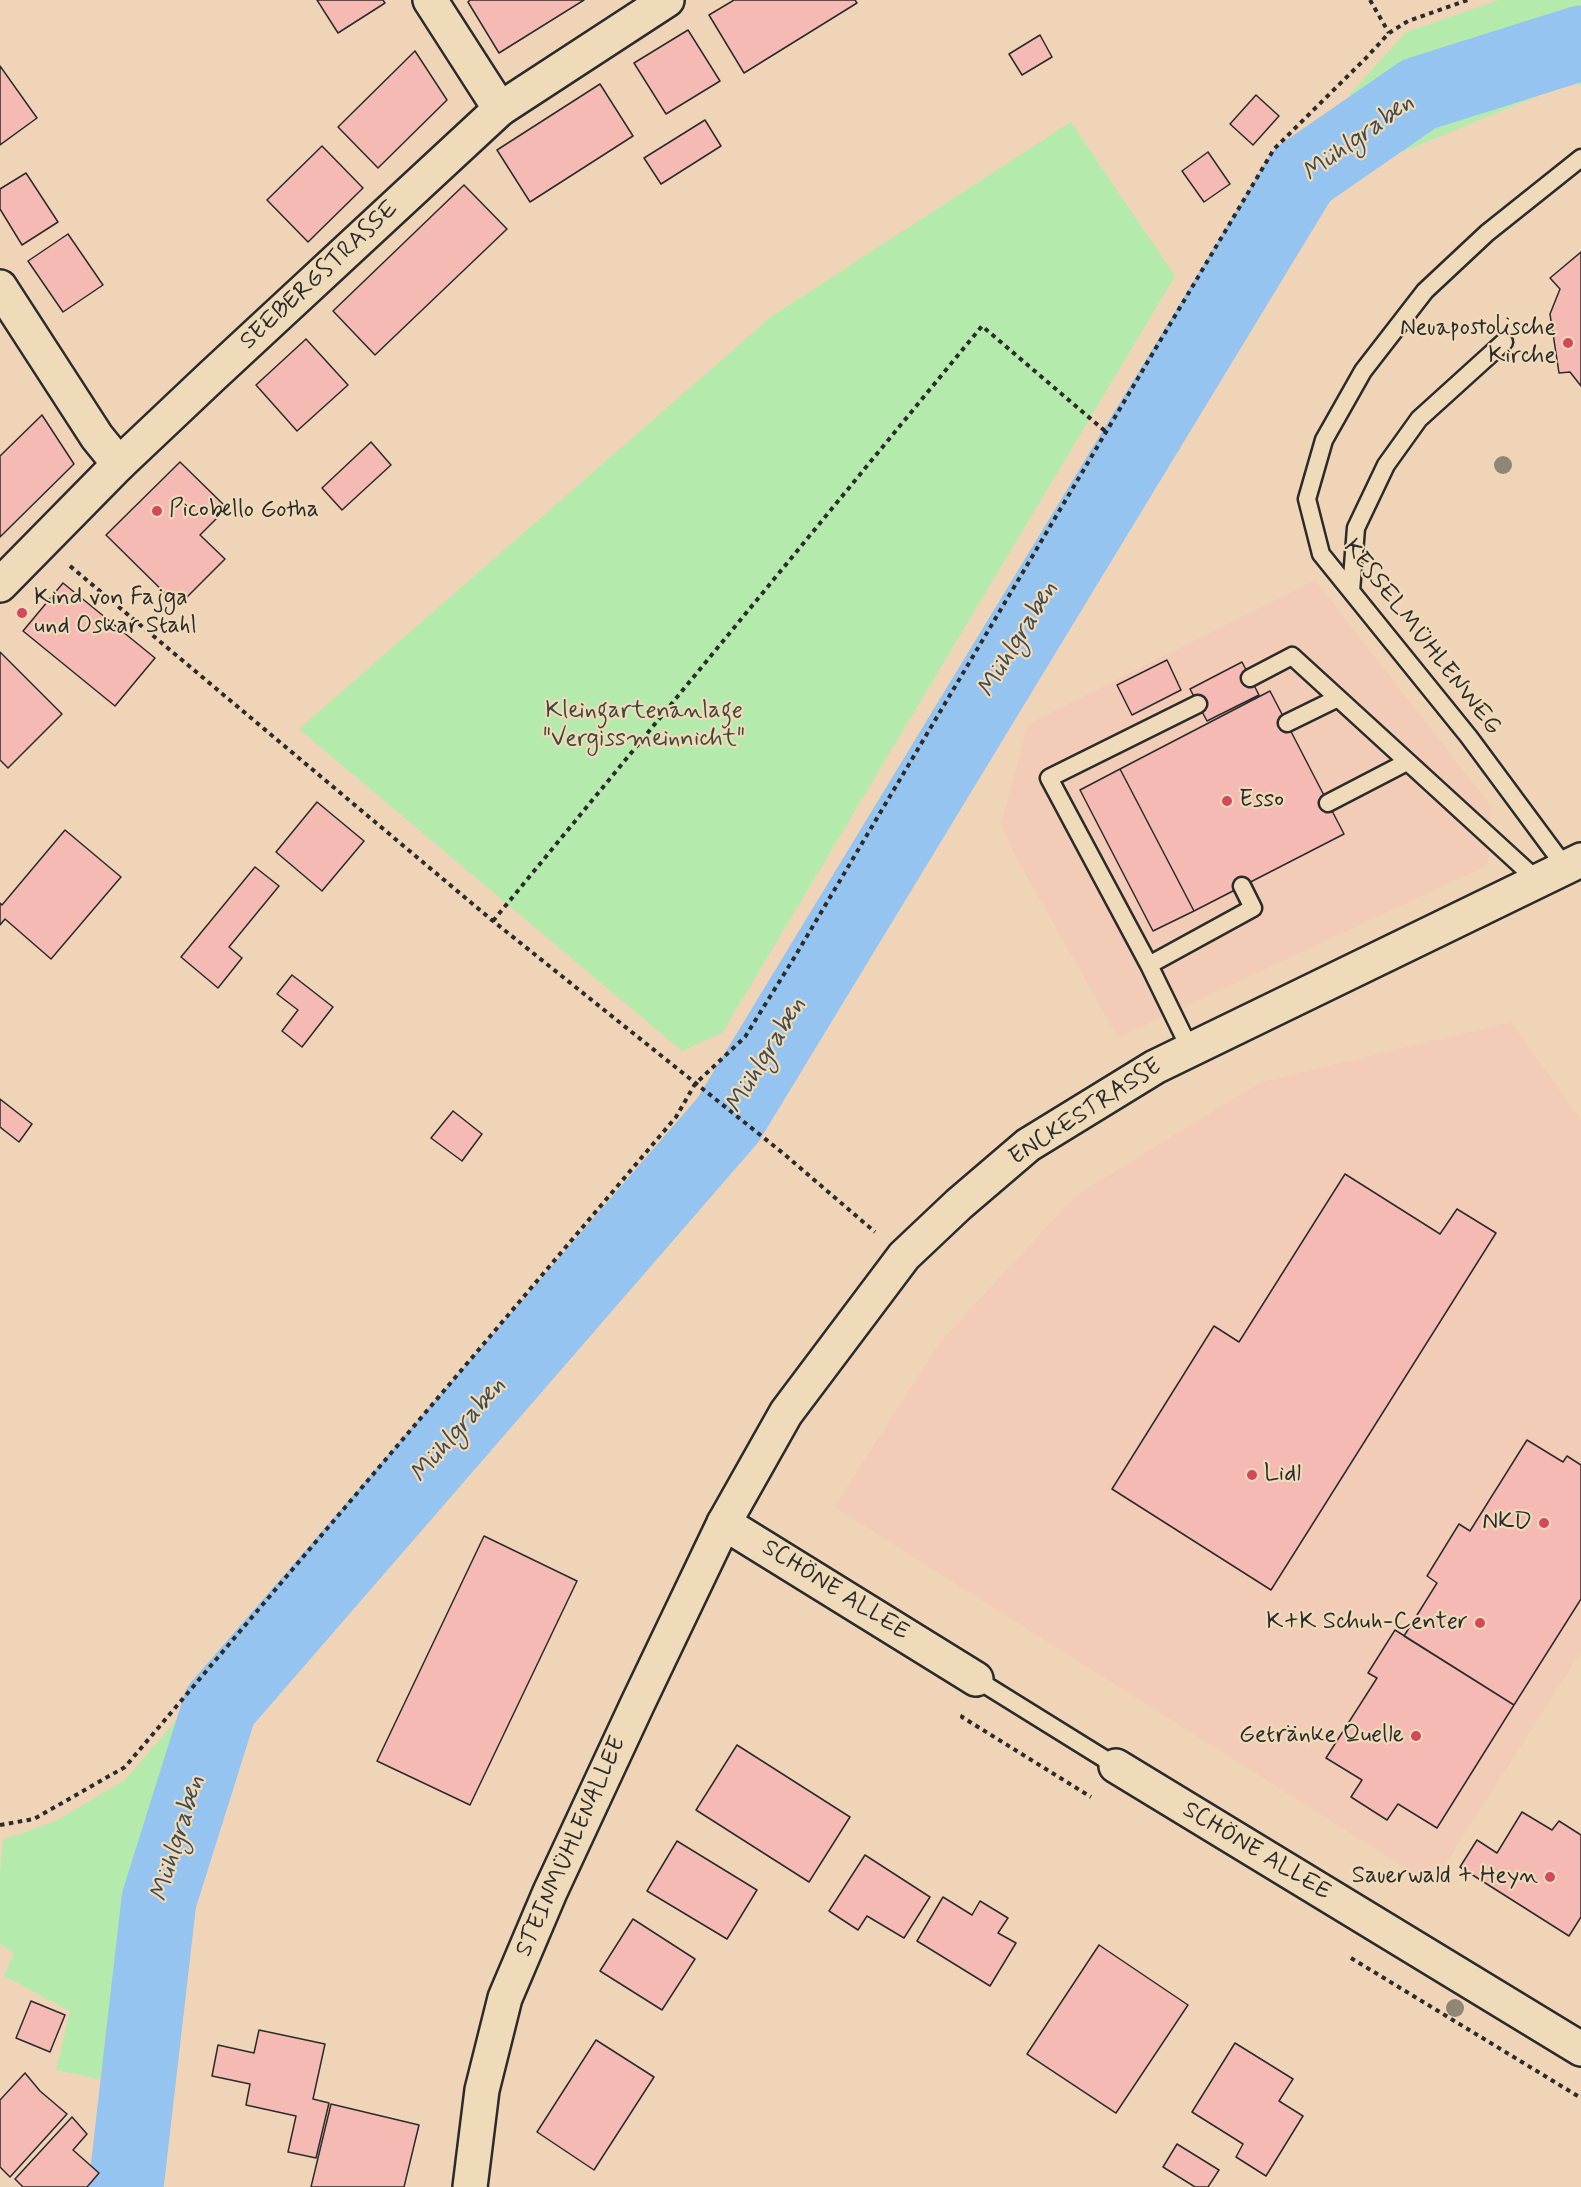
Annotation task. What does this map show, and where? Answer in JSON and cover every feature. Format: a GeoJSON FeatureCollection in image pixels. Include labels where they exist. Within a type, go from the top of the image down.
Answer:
{"type":"FeatureCollection","features":[{"type":"Feature","properties":{"kind":"main road"},"geometry":{"type":"LineString","coordinates":[[430,0],[500,109]]}},
{"type":"Feature","properties":{"kind":"main road","name":"SEEBERGSTRASSE"},"geometry":{"type":"LineString","coordinates":[[0,585],[119,464],[500,109],[667,0]]}},
{"type":"Feature","properties":{"kind":"main road"},"geometry":{"type":"LineString","coordinates":[[0,287],[97,437],[119,464]]}},
{"type":"Feature","properties":{"kind":"main road","name":"ENCKESTRASSE"},"geometry":{"type":"LineString","coordinates":[[724,1523],[786,1413],[904,1256],[1028,1144],[1155,1067],[1190,1049],[1562,870]]}},
{"type":"Feature","properties":{"kind":"main road","name":"SCHÖNE ALLEE"},"geometry":{"type":"LineString","coordinates":[[724,1523],[976,1679]]}},
{"type":"Feature","properties":{"kind":"main road","name":"STEINMÜHLENALLEE"},"geometry":{"type":"LineString","coordinates":[[470,2187],[482,2090],[505,1998],[560,1872],[724,1523]]}},
{"type":"Feature","properties":{"kind":"main road","name":"SCHÖNE ALLEE"},"geometry":{"type":"LineString","coordinates":[[1116,1766],[1581,2049]]}},
{"type":"Feature","properties":{"kind":"lane","name":"KESSELMÜHLENWEG"},"geometry":{"type":"LineString","coordinates":[[1562,870],[1469,737],[1321,554],[1307,499],[1324,440],[1363,371],[1425,291],[1487,233],[1581,158]]}},
{"type":"Feature","properties":{"kind":"lane"},"geometry":{"type":"LineString","coordinates":[[1351,591],[1356,528],[1386,465],[1419,419],[1504,342]]}},
{"type":"Feature","properties":{"kind":"lane"},"geometry":{"type":"LineString","coordinates":[[1250,678],[1292,656],[1466,815],[1562,870]]}},
{"type":"Feature","properties":{"kind":"lane"},"geometry":{"type":"LineString","coordinates":[[1287,723],[1338,698]]}},
{"type":"Feature","properties":{"kind":"lane"},"geometry":{"type":"LineString","coordinates":[[1190,1049],[1149,965],[1049,778],[1198,704]]}},
{"type":"Feature","properties":{"kind":"lane"},"geometry":{"type":"LineString","coordinates":[[1328,803],[1407,762]]}},
{"type":"Feature","properties":{"kind":"lane"},"geometry":{"type":"LineString","coordinates":[[1149,965],[1253,908],[1242,886]]}},
{"type":"Feature","properties":{"kind":"lane"},"geometry":{"type":"LineString","coordinates":[[976,1679],[1116,1766]]}},
{"type":"Feature","properties":{"kind":"path"},"geometry":{"type":"LineString","coordinates":[[1370,0],[1389,33]]}},
{"type":"Feature","properties":{"kind":"path"},"geometry":{"type":"LineString","coordinates":[[0,1825],[34,1819],[125,1767],[676,1117],[695,1084],[745,1037],[1274,149],[1389,33],[1408,21],[1468,0]]}},
{"type":"Feature","properties":{"kind":"path"},"geometry":{"type":"LineString","coordinates":[[493,921],[982,326],[1105,431]]}},
{"type":"Feature","properties":{"kind":"path"},"geometry":{"type":"LineString","coordinates":[[74,570],[493,921],[784,1154],[878,1234]]}},
{"type":"Feature","properties":{"kind":"shaded area"},"geometry":{"type":"Polygon","coordinates":[[[1315,580],[1491,806],[1488,865],[1118,1038],[1013,852],[1001,823],[1028,724],[1315,580]]]}},
{"type":"Feature","properties":{"kind":"shaded area"},"geometry":{"type":"Polygon","coordinates":[[[1511,1022],[1581,1120],[1581,1652],[1432,1885],[834,1507],[940,1342],[1076,1195],[1261,1082],[1511,1022]]]}},
{"type":"Feature","properties":{"kind":"green space"},"geometry":{"type":"Polygon","coordinates":[[[1499,0],[1581,0],[1581,87],[1574,81],[1402,152],[1349,95],[1406,32],[1499,0]]]}},
{"type":"Feature","properties":{"kind":"green space","name":"Kleingartenanlage \"Vergissmeinnicht\""},"geometry":{"type":"Polygon","coordinates":[[[1071,122],[1175,276],[722,1033],[682,1051],[299,729],[772,316],[1071,122]]]}},
{"type":"Feature","properties":{"kind":"green space"},"geometry":{"type":"Polygon","coordinates":[[[287,1623],[217,1701],[159,1900],[132,2086],[56,2070],[70,2011],[4,1976],[14,1953],[0,1944],[0,1872],[3,1840],[56,1821],[125,1780],[202,1690],[275,1629],[287,1623]]]}},
{"type":"Feature","properties":{"kind":"building"},"geometry":{"type":"Polygon","coordinates":[[[317,0],[383,0],[385,3],[338,33],[317,0]]]}},
{"type":"Feature","properties":{"kind":"building"},"geometry":{"type":"Polygon","coordinates":[[[470,0],[584,0],[499,53],[468,2],[470,0]]]}},
{"type":"Feature","properties":{"kind":"building"},"geometry":{"type":"Polygon","coordinates":[[[734,0],[855,0],[857,3],[744,73],[709,15],[734,0]]]}},
{"type":"Feature","properties":{"kind":"building"},"geometry":{"type":"Polygon","coordinates":[[[688,30],[720,81],[666,114],[634,63],[688,30]]]}},
{"type":"Feature","properties":{"kind":"building"},"geometry":{"type":"Polygon","coordinates":[[[1040,35],[1052,57],[1022,75],[1009,54],[1040,35]]]}},
{"type":"Feature","properties":{"kind":"building"},"geometry":{"type":"Polygon","coordinates":[[[415,51],[447,100],[378,168],[338,127],[415,51]]]}},
{"type":"Feature","properties":{"kind":"building"},"geometry":{"type":"Polygon","coordinates":[[[0,66],[37,118],[0,145],[0,66]]]}},
{"type":"Feature","properties":{"kind":"building"},"geometry":{"type":"Polygon","coordinates":[[[600,84],[633,136],[530,202],[497,150],[600,84]]]}},
{"type":"Feature","properties":{"kind":"building"},"geometry":{"type":"Polygon","coordinates":[[[1256,95],[1279,116],[1253,145],[1230,124],[1256,95]]]}},
{"type":"Feature","properties":{"kind":"building"},"geometry":{"type":"Polygon","coordinates":[[[705,120],[721,146],[661,184],[644,158],[705,120]]]}},
{"type":"Feature","properties":{"kind":"building"},"geometry":{"type":"Polygon","coordinates":[[[322,146],[363,188],[308,242],[267,200],[322,146]]]}},
{"type":"Feature","properties":{"kind":"building"},"geometry":{"type":"Polygon","coordinates":[[[1208,152],[1230,184],[1204,202],[1182,171],[1208,152]]]}},
{"type":"Feature","properties":{"kind":"building"},"geometry":{"type":"Polygon","coordinates":[[[26,173],[58,222],[22,245],[0,209],[0,189],[26,173]]]}},
{"type":"Feature","properties":{"kind":"building"},"geometry":{"type":"Polygon","coordinates":[[[464,185],[507,229],[375,355],[333,311],[464,185]]]}},
{"type":"Feature","properties":{"kind":"building"},"geometry":{"type":"Polygon","coordinates":[[[68,234],[103,285],[63,312],[28,261],[68,234]]]}},
{"type":"Feature","properties":{"kind":"building","name":"Neuapostolische Kirche"},"geometry":{"type":"Polygon","coordinates":[[[1581,252],[1581,386],[1570,372],[1559,373],[1550,314],[1560,289],[1550,278],[1581,252]]]}},
{"type":"Feature","properties":{"kind":"building"},"geometry":{"type":"Polygon","coordinates":[[[306,339],[348,385],[297,431],[256,385],[306,339]]]}},
{"type":"Feature","properties":{"kind":"building"},"geometry":{"type":"Polygon","coordinates":[[[42,415],[74,464],[0,537],[0,456],[42,415]]]}},
{"type":"Feature","properties":{"kind":"building"},"geometry":{"type":"Polygon","coordinates":[[[371,442],[391,465],[342,510],[322,488],[371,442]]]}},
{"type":"Feature","properties":{"kind":"building"},"geometry":{"type":"Polygon","coordinates":[[[180,462],[227,508],[200,535],[225,559],[178,606],[106,535],[180,462]]]}},
{"type":"Feature","properties":{"kind":"building"},"geometry":{"type":"Polygon","coordinates":[[[63,583],[155,658],[115,706],[23,631],[63,583]]]}},
{"type":"Feature","properties":{"kind":"building"},"geometry":{"type":"Polygon","coordinates":[[[0,652],[62,714],[8,768],[0,760],[0,652]]]}},
{"type":"Feature","properties":{"kind":"building"},"geometry":{"type":"Polygon","coordinates":[[[1167,660],[1181,690],[1132,715],[1117,685],[1167,660]]]}},
{"type":"Feature","properties":{"kind":"building"},"geometry":{"type":"Polygon","coordinates":[[[1242,662],[1259,695],[1207,721],[1190,689],[1242,662]]]}},
{"type":"Feature","properties":{"kind":"building"},"geometry":{"type":"Polygon","coordinates":[[[1270,691],[1344,834],[1194,911],[1120,769],[1270,691]]]}},
{"type":"Feature","properties":{"kind":"building"},"geometry":{"type":"Polygon","coordinates":[[[1120,769],[1194,911],[1153,931],[1080,790],[1120,769]]]}},
{"type":"Feature","properties":{"kind":"building"},"geometry":{"type":"Polygon","coordinates":[[[317,802],[364,841],[322,891],[276,852],[317,802]]]}},
{"type":"Feature","properties":{"kind":"building"},"geometry":{"type":"Polygon","coordinates":[[[65,830],[121,877],[51,959],[5,919],[0,925],[0,903],[2,905],[65,830]]]}},
{"type":"Feature","properties":{"kind":"building"},"geometry":{"type":"Polygon","coordinates":[[[255,867],[279,886],[229,947],[242,958],[218,988],[181,957],[255,867]]]}},
{"type":"Feature","properties":{"kind":"building"},"geometry":{"type":"Polygon","coordinates":[[[292,975],[333,1007],[302,1047],[282,1031],[298,1010],[277,994],[292,975]]]}},
{"type":"Feature","properties":{"kind":"building"},"geometry":{"type":"Polygon","coordinates":[[[0,1099],[32,1124],[19,1142],[0,1127],[0,1099]]]}},
{"type":"Feature","properties":{"kind":"building"},"geometry":{"type":"Polygon","coordinates":[[[453,1111],[482,1134],[462,1161],[431,1138],[453,1111]]]}},
{"type":"Feature","properties":{"kind":"building"},"geometry":{"type":"Polygon","coordinates":[[[1345,1174],[1440,1234],[1457,1209],[1496,1233],[1271,1590],[1112,1489],[1214,1326],[1239,1342],[1345,1174]]]}},
{"type":"Feature","properties":{"kind":"building"},"geometry":{"type":"Polygon","coordinates":[[[1527,1440],[1563,1462],[1567,1456],[1581,1465],[1581,1599],[1514,1705],[1404,1636],[1437,1583],[1427,1576],[1459,1524],[1470,1531],[1527,1440]]]}},
{"type":"Feature","properties":{"kind":"building"},"geometry":{"type":"Polygon","coordinates":[[[484,1536],[577,1581],[470,1805],[377,1761],[484,1536]]]}},
{"type":"Feature","properties":{"kind":"building"},"geometry":{"type":"Polygon","coordinates":[[[1395,1630],[1514,1705],[1437,1828],[1398,1804],[1387,1820],[1351,1797],[1362,1780],[1326,1758],[1377,1678],[1368,1673],[1395,1630]]]}},
{"type":"Feature","properties":{"kind":"building"},"geometry":{"type":"Polygon","coordinates":[[[737,1745],[850,1817],[809,1882],[696,1810],[737,1745]]]}},
{"type":"Feature","properties":{"kind":"building"},"geometry":{"type":"Polygon","coordinates":[[[1522,1812],[1552,1830],[1559,1821],[1581,1835],[1581,1917],[1569,1936],[1460,1867],[1477,1840],[1497,1853],[1522,1812]]]}},
{"type":"Feature","properties":{"kind":"building"},"geometry":{"type":"Polygon","coordinates":[[[677,1841],[757,1890],[727,1939],[647,1891],[677,1841]]]}},
{"type":"Feature","properties":{"kind":"building"},"geometry":{"type":"Polygon","coordinates":[[[865,1855],[930,1897],[904,1938],[867,1916],[858,1930],[829,1911],[865,1855]]]}},
{"type":"Feature","properties":{"kind":"building"},"geometry":{"type":"Polygon","coordinates":[[[943,1897],[972,1915],[980,1901],[1008,1918],[998,1933],[1016,1943],[990,1986],[917,1941],[943,1897]]]}},
{"type":"Feature","properties":{"kind":"building"},"geometry":{"type":"Polygon","coordinates":[[[633,1919],[695,1959],[662,2010],[600,1971],[633,1919]]]}},
{"type":"Feature","properties":{"kind":"building"},"geometry":{"type":"Polygon","coordinates":[[[1099,1945],[1188,2005],[1116,2113],[1027,2054],[1099,1945]]]}},
{"type":"Feature","properties":{"kind":"building"},"geometry":{"type":"Polygon","coordinates":[[[31,2001],[65,2015],[50,2052],[16,2038],[31,2001]]]}},
{"type":"Feature","properties":{"kind":"building"},"geometry":{"type":"Polygon","coordinates":[[[259,2030],[325,2044],[313,2099],[329,2103],[316,2158],[288,2152],[296,2116],[246,2105],[250,2084],[212,2076],[218,2045],[254,2053],[259,2030]]]}},
{"type":"Feature","properties":{"kind":"building"},"geometry":{"type":"Polygon","coordinates":[[[596,2040],[654,2077],[594,2170],[537,2132],[596,2040]]]}},
{"type":"Feature","properties":{"kind":"building"},"geometry":{"type":"Polygon","coordinates":[[[1235,2043],[1293,2079],[1279,2101],[1303,2116],[1266,2176],[1236,2157],[1243,2144],[1192,2112],[1235,2043]]]}},
{"type":"Feature","properties":{"kind":"building"},"geometry":{"type":"Polygon","coordinates":[[[25,2073],[40,2091],[67,2114],[10,2177],[0,2167],[0,2100],[25,2073]]]}},
{"type":"Feature","properties":{"kind":"building"},"geometry":{"type":"Polygon","coordinates":[[[331,2104],[419,2125],[404,2187],[311,2187],[331,2104]]]}},
{"type":"Feature","properties":{"kind":"building"},"geometry":{"type":"Polygon","coordinates":[[[72,2117],[87,2134],[73,2150],[99,2173],[87,2187],[23,2187],[15,2179],[72,2117]]]}},
{"type":"Feature","properties":{"kind":"building"},"geometry":{"type":"Polygon","coordinates":[[[1177,2144],[1219,2170],[1208,2187],[1195,2187],[1163,2167],[1177,2144]]]}},
{"type":"Feature","properties":{"kind":"waterway","name":"Mühlgraben"},"geometry":{"type":"LineString","coordinates":[[126,2187],[159,1900],[220,1706],[728,1120],[1302,175],[1419,94],[1581,43]]}},
{"type":"Feature","properties":{"kind":"place","name":"Neuapostolische Kirche"},"geometry":{"type":"Point","coordinates":[1568,343]}},
{"type":"Feature","properties":{"kind":"place","name":"Picobello Gotha"},"geometry":{"type":"Point","coordinates":[157,511]}},
{"type":"Feature","properties":{"kind":"place","name":"Kind von Fajga und Oskar Stahl"},"geometry":{"type":"Point","coordinates":[22,613]}},
{"type":"Feature","properties":{"kind":"place","name":"Esso"},"geometry":{"type":"Point","coordinates":[1227,801]}},
{"type":"Feature","properties":{"kind":"place","name":"Lidl"},"geometry":{"type":"Point","coordinates":[1252,1475]}},
{"type":"Feature","properties":{"kind":"place","name":"NKD"},"geometry":{"type":"Point","coordinates":[1544,1523]}},
{"type":"Feature","properties":{"kind":"place","name":"K+K Schuh-Center"},"geometry":{"type":"Point","coordinates":[1480,1623]}},
{"type":"Feature","properties":{"kind":"place","name":"Getränke Quelle"},"geometry":{"type":"Point","coordinates":[1416,1736]}},
{"type":"Feature","properties":{"kind":"place","name":"Sauerwald + Heyn"},"geometry":{"type":"Point","coordinates":[1550,1877]}}]}
